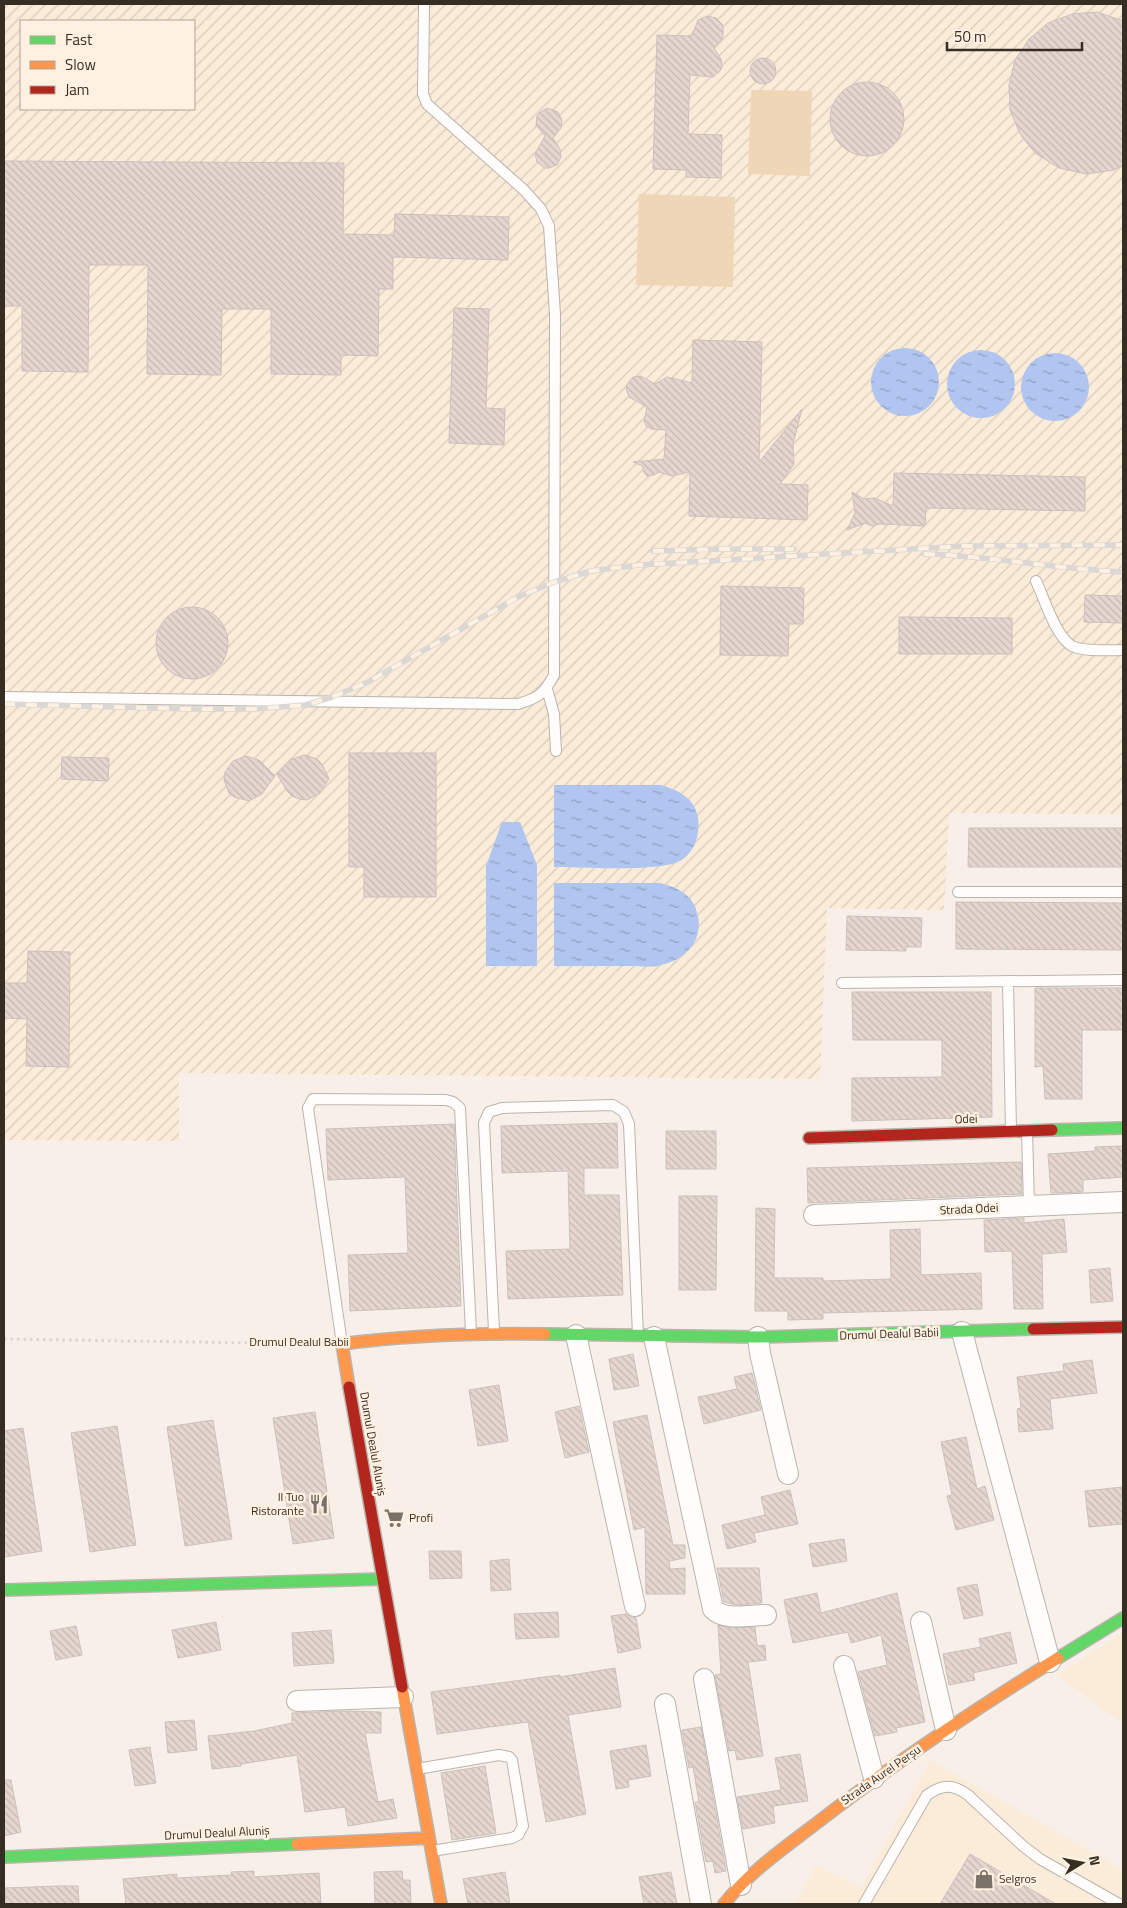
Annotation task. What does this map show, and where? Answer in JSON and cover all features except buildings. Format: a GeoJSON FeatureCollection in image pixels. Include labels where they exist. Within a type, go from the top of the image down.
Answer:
{"type":"FeatureCollection","features":[{"type":"Feature","properties":{"kind":"street","name":"Odei"},"geometry":{"type":"LineString","coordinates":[[809,1138],[1123,1128]]}},
{"type":"Feature","properties":{"kind":"street","name":"Strada Odei"},"geometry":{"type":"LineString","coordinates":[[814,1215],[1123,1202]]}},
{"type":"Feature","properties":{"kind":"street","name":"Drumul Dealul Babii"},"geometry":{"type":"LineString","coordinates":[[342,1344],[394,1337],[494,1333],[646,1337],[758,1337],[1123,1327]]}},
{"type":"Feature","properties":{"kind":"street"},"geometry":{"type":"LineString","coordinates":[[962,1332],[1050,1662]]}},
{"type":"Feature","properties":{"kind":"street"},"geometry":{"type":"LineString","coordinates":[[576,1335],[635,1606]]}},
{"type":"Feature","properties":{"kind":"street"},"geometry":{"type":"LineString","coordinates":[[646,1337],[713,1609],[718,1614],[726,1615],[766,1615]]}},
{"type":"Feature","properties":{"kind":"street"},"geometry":{"type":"LineString","coordinates":[[758,1337],[788,1474]]}},
{"type":"Feature","properties":{"kind":"street","name":"Drumul Dealul Aluniș"},"geometry":{"type":"LineString","coordinates":[[342,1344],[382,1579],[441,1904]]}},
{"type":"Feature","properties":{"kind":"street"},"geometry":{"type":"LineString","coordinates":[[4,1590],[382,1579]]}},
{"type":"Feature","properties":{"kind":"street","name":"Strada Aurel Perșu"},"geometry":{"type":"LineString","coordinates":[[724,1904],[741,1885],[785,1848],[874,1778],[1050,1662],[1123,1618]]}},
{"type":"Feature","properties":{"kind":"street"},"geometry":{"type":"LineString","coordinates":[[921,1622],[946,1730]]}},
{"type":"Feature","properties":{"kind":"street"},"geometry":{"type":"LineString","coordinates":[[844,1666],[874,1778]]}},
{"type":"Feature","properties":{"kind":"street"},"geometry":{"type":"LineString","coordinates":[[704,1679],[741,1885]]}},
{"type":"Feature","properties":{"kind":"street"},"geometry":{"type":"LineString","coordinates":[[298,1700],[404,1697]]}},
{"type":"Feature","properties":{"kind":"street"},"geometry":{"type":"LineString","coordinates":[[665,1704],[700,1904]]}},
{"type":"Feature","properties":{"kind":"street","name":"Drumul Dealul Aluniș"},"geometry":{"type":"LineString","coordinates":[[6,1857],[429,1838]]}},
{"type":"Feature","properties":{"kind":"lane"},"geometry":{"type":"LineString","coordinates":[[4,696],[518,704],[536,699],[547,690],[554,675],[555,314],[549,226],[541,209],[524,190],[427,104],[423,94],[424,4]]}},
{"type":"Feature","properties":{"kind":"lane"},"geometry":{"type":"LineString","coordinates":[[1036,581],[1062,637],[1073,647],[1100,651],[1123,650]]}},
{"type":"Feature","properties":{"kind":"lane"},"geometry":{"type":"LineString","coordinates":[[547,690],[554,714],[556,751]]}},
{"type":"Feature","properties":{"kind":"lane"},"geometry":{"type":"LineString","coordinates":[[958,892],[1123,892]]}},
{"type":"Feature","properties":{"kind":"lane"},"geometry":{"type":"LineString","coordinates":[[842,983],[1123,980]]}},
{"type":"Feature","properties":{"kind":"lane"},"geometry":{"type":"LineString","coordinates":[[1008,981],[1011,1131]]}},
{"type":"Feature","properties":{"kind":"lane"},"geometry":{"type":"LineString","coordinates":[[342,1344],[308,1108],[313,1099],[322,1098],[446,1100],[454,1102],[460,1108],[462,1116],[471,1334]]}},
{"type":"Feature","properties":{"kind":"lane"},"geometry":{"type":"LineString","coordinates":[[494,1333],[484,1123],[489,1112],[502,1108],[613,1106],[624,1112],[629,1124],[646,1337]]}},
{"type":"Feature","properties":{"kind":"lane"},"geometry":{"type":"LineString","coordinates":[[1027,1131],[1030,1206]]}},
{"type":"Feature","properties":{"kind":"lane"},"geometry":{"type":"LineString","coordinates":[[416,1769],[499,1755],[509,1757],[512,1760],[523,1826],[521,1832],[512,1838],[431,1851]]}},
{"type":"Feature","properties":{"kind":"lane"},"geometry":{"type":"LineString","coordinates":[[864,1904],[927,1795],[936,1789],[948,1786],[958,1788],[968,1795],[1023,1846],[1040,1859],[1118,1904]]}},
{"type":"Feature","properties":{"kind":"path","name":"Drumul Dealul Babii"},"geometry":{"type":"LineString","coordinates":[[4,1339],[342,1344]]}},
{"type":"Feature","properties":{"kind":"shaded area"},"geometry":{"type":"Polygon","coordinates":[[[4,4],[1123,4],[1123,814],[949,813],[944,910],[827,908],[820,1079],[179,1073],[179,1141],[4,1140],[4,4]]]}},
{"type":"Feature","properties":{"kind":"shaded area"},"geometry":{"type":"Polygon","coordinates":[[[751,90],[812,91],[810,176],[748,174],[751,90]]]}},
{"type":"Feature","properties":{"kind":"shaded area"},"geometry":{"type":"Polygon","coordinates":[[[639,194],[735,197],[733,287],[636,285],[639,194]]]}},
{"type":"Feature","properties":{"kind":"shaded area"},"geometry":{"type":"Polygon","coordinates":[[[1123,1632],[1123,1724],[1057,1675],[1123,1632]]]}},
{"type":"Feature","properties":{"kind":"shaded area"},"geometry":{"type":"Polygon","coordinates":[[[930,1760],[1123,1870],[1123,1904],[795,1904],[816,1865],[861,1888],[930,1760]]]}},
{"type":"Feature","properties":{"kind":"water"},"geometry":{"type":"Polygon","coordinates":[[[898,348],[912,348],[924,353],[934,363],[939,375],[939,389],[934,401],[924,411],[912,416],[898,416],[886,411],[876,401],[871,389],[871,375],[876,363],[886,353],[898,348]]]}},
{"type":"Feature","properties":{"kind":"water"},"geometry":{"type":"Polygon","coordinates":[[[974,350],[988,350],[1000,355],[1010,365],[1015,377],[1015,391],[1010,403],[1000,413],[988,418],[974,418],[962,413],[952,403],[947,391],[947,377],[952,365],[962,355],[974,350]]]}},
{"type":"Feature","properties":{"kind":"water"},"geometry":{"type":"Polygon","coordinates":[[[1048,353],[1062,353],[1074,358],[1084,368],[1089,380],[1089,394],[1084,406],[1074,416],[1062,421],[1048,421],[1036,416],[1026,406],[1021,394],[1021,380],[1026,368],[1036,358],[1048,353]]]}},
{"type":"Feature","properties":{"kind":"water"},"geometry":{"type":"Polygon","coordinates":[[[554,785],[661,785],[674,789],[689,800],[696,811],[698,829],[694,846],[683,859],[659,866],[642,868],[554,867],[554,785]]]}},
{"type":"Feature","properties":{"kind":"water"},"geometry":{"type":"Polygon","coordinates":[[[502,822],[520,822],[537,865],[537,966],[486,966],[486,866],[502,822]]]}},
{"type":"Feature","properties":{"kind":"water"},"geometry":{"type":"Polygon","coordinates":[[[554,883],[660,883],[673,887],[685,894],[693,903],[698,916],[698,934],[685,954],[678,959],[657,966],[554,966],[554,883]]]}},
{"type":"Feature","properties":{"kind":"railway"},"geometry":{"type":"LineString","coordinates":[[4,704],[191,709],[253,709],[306,705],[366,683],[518,597],[554,582],[591,571],[639,565],[964,546],[1123,545]]}},
{"type":"Feature","properties":{"kind":"railway"},"geometry":{"type":"LineString","coordinates":[[653,551],[794,549]]}},
{"type":"Feature","properties":{"kind":"railway"},"geometry":{"type":"LineString","coordinates":[[924,554],[974,557],[1123,572]]}},
{"type":"Feature","properties":{"kind":"traffic: fast"},"geometry":{"type":"LineString","coordinates":[[1052,1130],[1123,1128]]}},
{"type":"Feature","properties":{"kind":"traffic: fast"},"geometry":{"type":"LineString","coordinates":[[545,1334],[758,1337],[1033,1329]]}},
{"type":"Feature","properties":{"kind":"traffic: fast"},"geometry":{"type":"LineString","coordinates":[[4,1590],[382,1579]]}},
{"type":"Feature","properties":{"kind":"traffic: fast"},"geometry":{"type":"LineString","coordinates":[[1058,1658],[1123,1618]]}},
{"type":"Feature","properties":{"kind":"traffic: fast"},"geometry":{"type":"LineString","coordinates":[[6,1857],[297,1844]]}},
{"type":"Feature","properties":{"kind":"traffic: slow"},"geometry":{"type":"LineString","coordinates":[[349,1387],[342,1344],[443,1335],[545,1334]]}},
{"type":"Feature","properties":{"kind":"traffic: slow"},"geometry":{"type":"LineString","coordinates":[[724,1904],[758,1869],[850,1797],[938,1735],[1058,1658]]}},
{"type":"Feature","properties":{"kind":"traffic: slow"},"geometry":{"type":"LineString","coordinates":[[402,1687],[441,1904]]}},
{"type":"Feature","properties":{"kind":"traffic: slow"},"geometry":{"type":"LineString","coordinates":[[297,1844],[429,1838]]}},
{"type":"Feature","properties":{"kind":"traffic: jam"},"geometry":{"type":"LineString","coordinates":[[809,1138],[1052,1130]]}},
{"type":"Feature","properties":{"kind":"traffic: jam"},"geometry":{"type":"LineString","coordinates":[[1033,1329],[1123,1327]]}},
{"type":"Feature","properties":{"kind":"traffic: jam"},"geometry":{"type":"LineString","coordinates":[[349,1387],[402,1687]]}},
{"type":"Feature","properties":{"kind":"place","name":"Il Tuo Ristorante"},"geometry":{"type":"Point","coordinates":[319,1504]}},
{"type":"Feature","properties":{"kind":"place","name":"Profi"},"geometry":{"type":"Point","coordinates":[394,1518]}},
{"type":"Feature","properties":{"kind":"place","name":"Selgros"},"geometry":{"type":"Point","coordinates":[984,1879]}}]}
